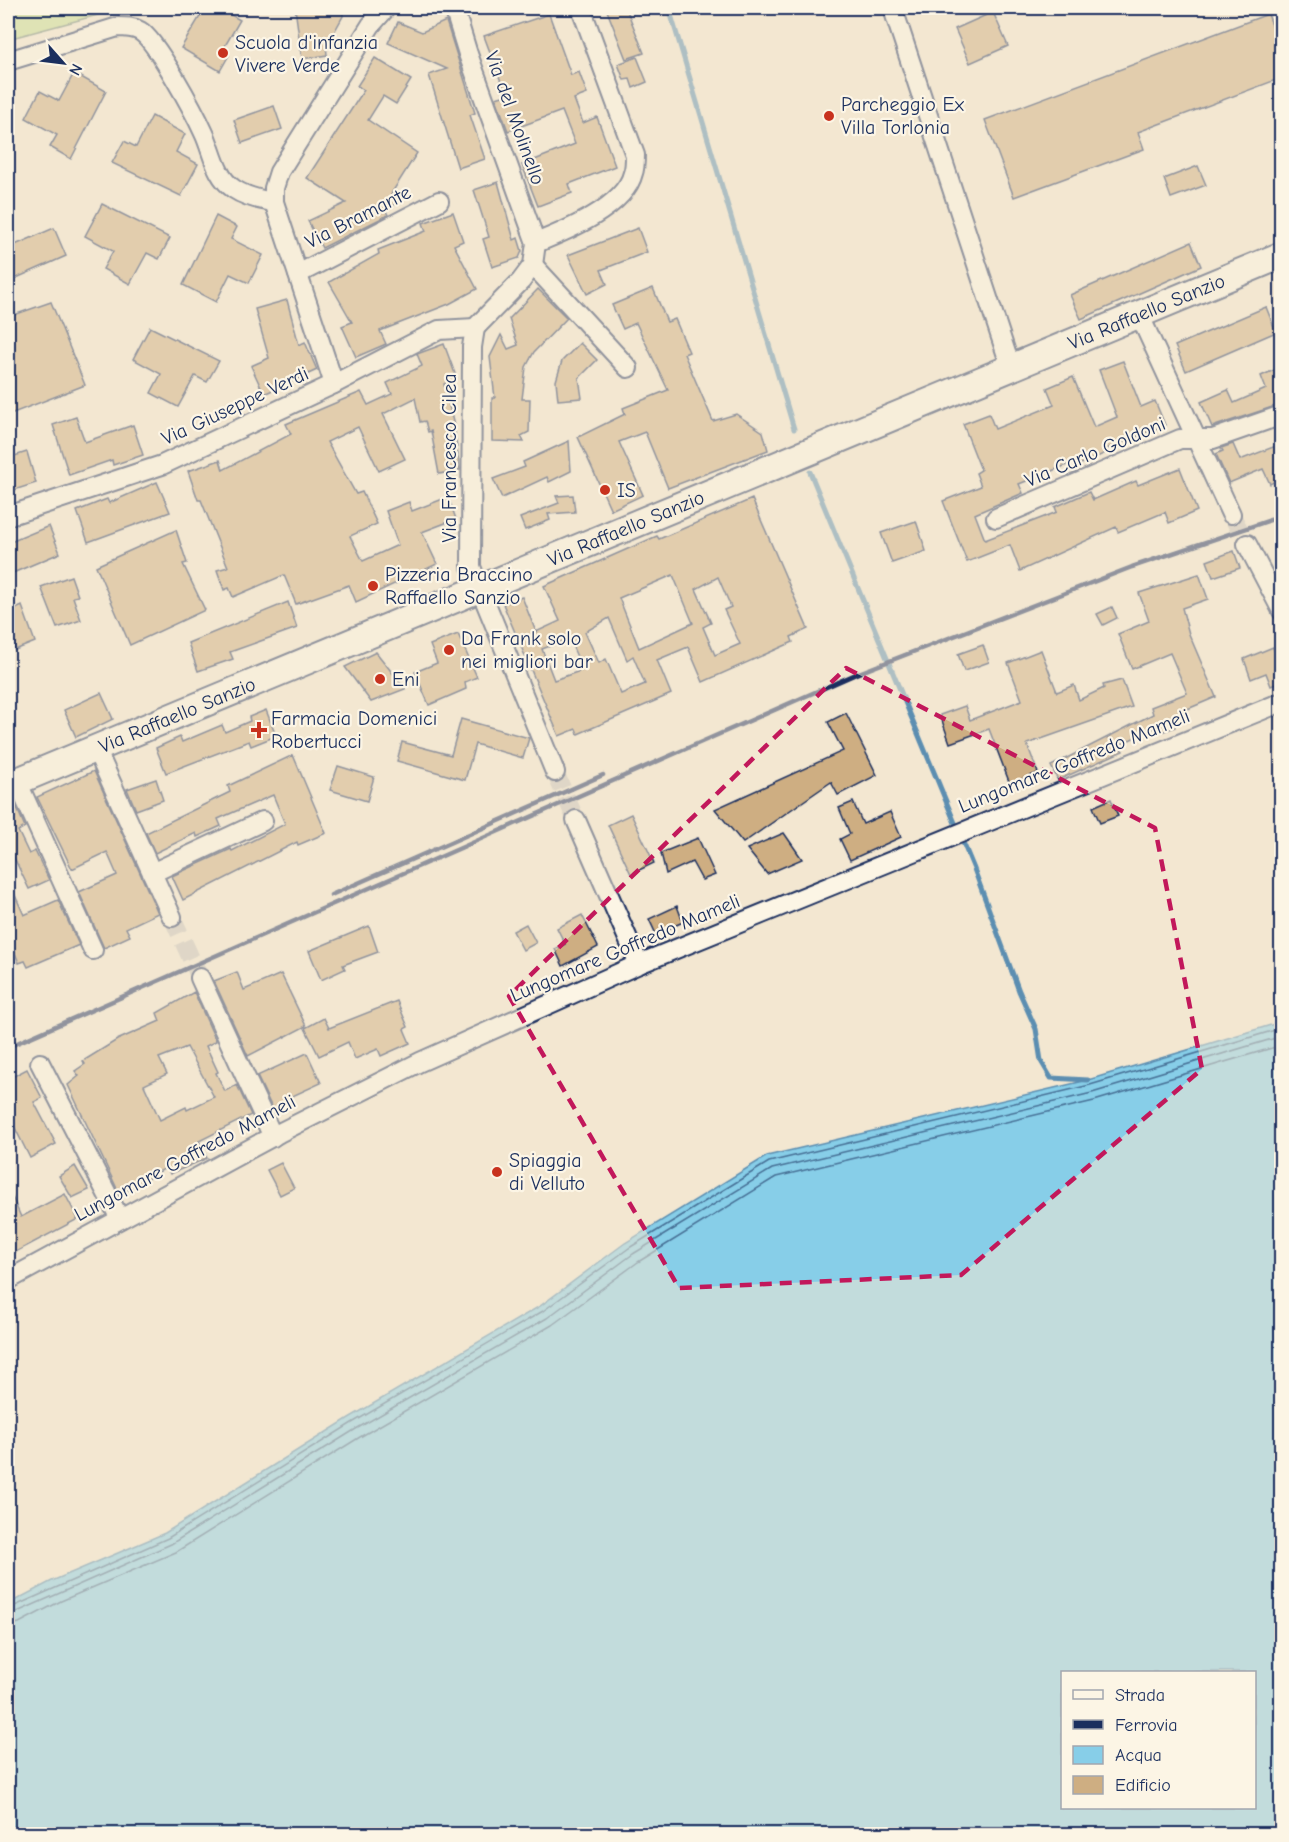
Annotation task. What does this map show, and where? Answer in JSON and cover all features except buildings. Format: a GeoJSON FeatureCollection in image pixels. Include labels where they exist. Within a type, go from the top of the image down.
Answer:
{"type":"FeatureCollection","features":[{"type":"Feature","properties":{"kind":"main road","name":"Via Raffaello Sanzio"},"geometry":{"type":"LineString","coordinates":[[12,783],[1281,255]]}},
{"type":"Feature","properties":{"kind":"street","name":"Via Bramante"},"geometry":{"type":"LineString","coordinates":[[334,384],[274,202],[274,188],[279,172],[371,25],[386,8]]}},
{"type":"Feature","properties":{"kind":"street","name":"Via del Molinello"},"geometry":{"type":"LineString","coordinates":[[455,8],[468,54],[536,243],[533,265]]}},
{"type":"Feature","properties":{"kind":"street"},"geometry":{"type":"LineString","coordinates":[[536,243],[572,228],[620,197],[633,175],[635,154],[581,8]]}},
{"type":"Feature","properties":{"kind":"street"},"geometry":{"type":"LineString","coordinates":[[895,15],[1011,368]]}},
{"type":"Feature","properties":{"kind":"street"},"geometry":{"type":"LineString","coordinates":[[8,61],[118,27],[131,27],[142,32],[154,45],[204,132],[218,172],[233,189],[254,199],[274,202]]}},
{"type":"Feature","properties":{"kind":"street","name":"Via Bramante"},"geometry":{"type":"LineString","coordinates":[[298,274],[439,201]]}},
{"type":"Feature","properties":{"kind":"street"},"geometry":{"type":"LineString","coordinates":[[475,328],[533,265],[628,368]]}},
{"type":"Feature","properties":{"kind":"street"},"geometry":{"type":"LineString","coordinates":[[1139,314],[1231,514]]}},
{"type":"Feature","properties":{"kind":"street","name":"Via Giuseppe Verdi"},"geometry":{"type":"LineString","coordinates":[[8,516],[162,465],[334,384],[439,330],[475,328]]}},
{"type":"Feature","properties":{"kind":"street","name":"Via Francesco Cilea"},"geometry":{"type":"LineString","coordinates":[[475,328],[472,347],[471,567],[555,772]]}},
{"type":"Feature","properties":{"kind":"street","name":"Via Carlo Goldoni"},"geometry":{"type":"LineString","coordinates":[[996,518],[1180,439],[1213,439],[1281,415]]}},
{"type":"Feature","properties":{"kind":"street"},"geometry":{"type":"LineString","coordinates":[[1247,544],[1281,611]]}},
{"type":"Feature","properties":{"kind":"street","name":"Lungomare Goffredo Mameli"},"geometry":{"type":"LineString","coordinates":[[8,1280],[273,1137],[420,1062],[639,964],[1281,702]]}},
{"type":"Feature","properties":{"kind":"street"},"geometry":{"type":"LineString","coordinates":[[96,749],[172,917]]}},
{"type":"Feature","properties":{"kind":"street"},"geometry":{"type":"LineString","coordinates":[[12,783],[93,950]]}},
{"type":"Feature","properties":{"kind":"street"},"geometry":{"type":"LineString","coordinates":[[576,820],[639,964]]}},
{"type":"Feature","properties":{"kind":"street"},"geometry":{"type":"LineString","coordinates":[[152,873],[263,821]]}},
{"type":"Feature","properties":{"kind":"street"},"geometry":{"type":"LineString","coordinates":[[200,978],[273,1137]]}},
{"type":"Feature","properties":{"kind":"street"},"geometry":{"type":"LineString","coordinates":[[40,1063],[120,1219]]}},
{"type":"Feature","properties":{"kind":"highlighted area"},"geometry":{"type":"Polygon","coordinates":[[[846,668],[1155,828],[1202,1069],[961,1275],[679,1288],[509,996],[846,668]]]}},
{"type":"Feature","properties":{"kind":"green space"},"geometry":{"type":"Polygon","coordinates":[[[8,8],[124,8],[8,39],[8,8]]]}},
{"type":"Feature","properties":{"kind":"water"},"geometry":{"type":"Polygon","coordinates":[[[1281,1022],[1281,1834],[8,1834],[8,1604],[52,1581],[165,1533],[349,1418],[540,1306],[625,1243],[767,1156],[1088,1080],[1281,1022]]]}},
{"type":"Feature","properties":{"kind":"waterway"},"geometry":{"type":"LineString","coordinates":[[669,8],[794,429]]}},
{"type":"Feature","properties":{"kind":"waterway"},"geometry":{"type":"LineString","coordinates":[[810,472],[974,869],[1019,991],[1036,1029],[1041,1061],[1051,1078],[1088,1080]]}},
{"type":"Feature","properties":{"kind":"tunnel"},"geometry":{"type":"LineString","coordinates":[[1231,514],[1247,544]]}},
{"type":"Feature","properties":{"kind":"tunnel"},"geometry":{"type":"LineString","coordinates":[[555,772],[576,820]]}},
{"type":"Feature","properties":{"kind":"tunnel"},"geometry":{"type":"LineString","coordinates":[[172,917],[200,978]]}},
{"type":"Feature","properties":{"kind":"railway"},"geometry":{"type":"LineString","coordinates":[[8,1047],[856,674],[1132,567],[1282,516]]}},
{"type":"Feature","properties":{"kind":"railway"},"geometry":{"type":"LineString","coordinates":[[331,895],[603,775]]}},
{"type":"Feature","properties":{"kind":"place","name":"Scuola d'infanzia Vivere Verde"},"geometry":{"type":"Point","coordinates":[223,53]}},
{"type":"Feature","properties":{"kind":"place","name":"Parcheggio Ex Villa Torlonia"},"geometry":{"type":"Point","coordinates":[829,116]}},
{"type":"Feature","properties":{"kind":"place","name":"IS"},"geometry":{"type":"Point","coordinates":[605,490]}},
{"type":"Feature","properties":{"kind":"place","name":"Pizzeria Braccino Raffaello Sanzio"},"geometry":{"type":"Point","coordinates":[373,586]}},
{"type":"Feature","properties":{"kind":"place","name":"Da Frank solo nei migliori bar"},"geometry":{"type":"Point","coordinates":[449,650]}},
{"type":"Feature","properties":{"kind":"place","name":"Eni"},"geometry":{"type":"Point","coordinates":[380,679]}},
{"type":"Feature","properties":{"kind":"place","name":"Farmacia Domenici Robertucci"},"geometry":{"type":"Point","coordinates":[259,730]}},
{"type":"Feature","properties":{"kind":"place","name":"Spiaggia di Velluto"},"geometry":{"type":"Point","coordinates":[497,1172]}}]}
